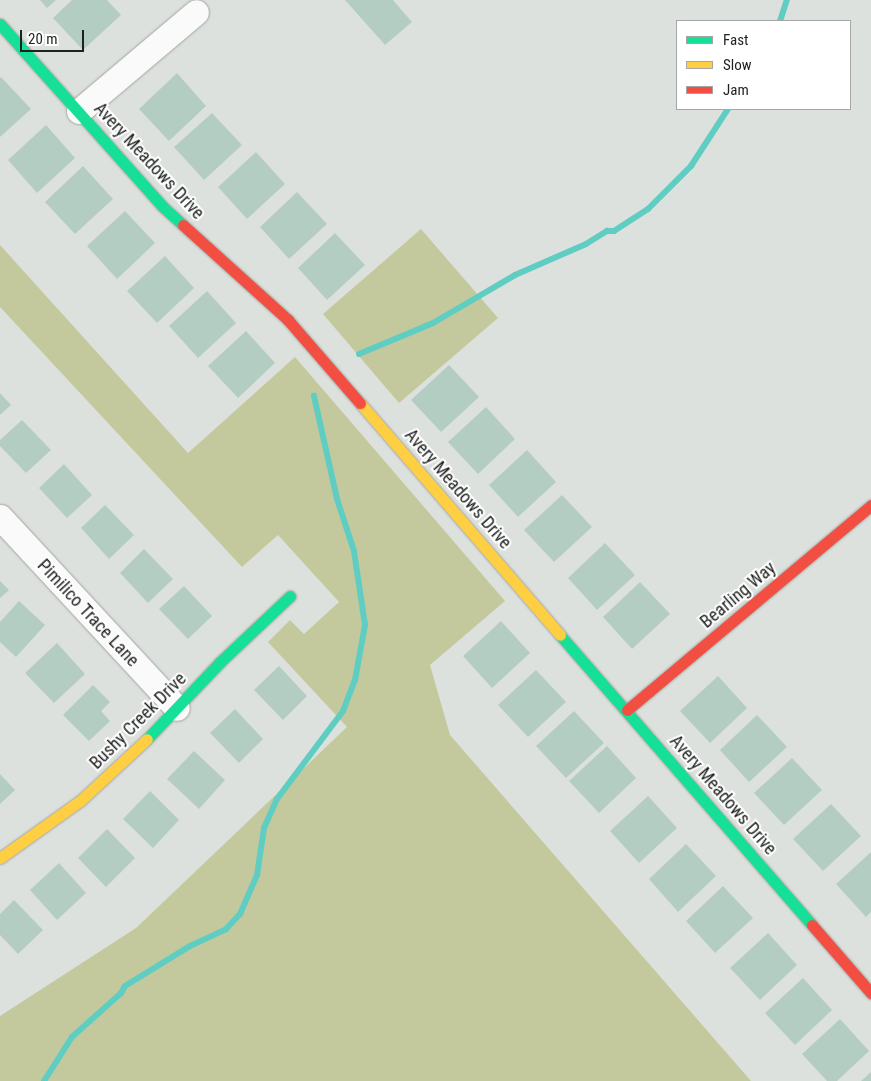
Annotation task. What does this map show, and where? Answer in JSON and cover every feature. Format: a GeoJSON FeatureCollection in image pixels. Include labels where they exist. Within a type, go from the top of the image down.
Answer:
{"type":"FeatureCollection","features":[{"type":"Feature","properties":{"kind":"street"},"geometry":{"type":"LineString","coordinates":[[79,111],[196,12]]}},
{"type":"Feature","properties":{"kind":"street","name":"Avery Meadows Drive"},"geometry":{"type":"LineString","coordinates":[[0,24],[162,206],[288,320],[871,993]]}},
{"type":"Feature","properties":{"kind":"street","name":"Bearling Way"},"geometry":{"type":"LineString","coordinates":[[627,710],[871,505]]}},
{"type":"Feature","properties":{"kind":"street","name":"Pimilico Trace Lane"},"geometry":{"type":"LineString","coordinates":[[0,517],[176,708]]}},
{"type":"Feature","properties":{"kind":"street","name":"Bushy Creek Drive"},"geometry":{"type":"LineString","coordinates":[[0,858],[80,800],[120,767],[176,708],[290,596]]}},
{"type":"Feature","properties":{"kind":"green space"},"geometry":{"type":"Polygon","coordinates":[[[421,229],[498,318],[399,403],[323,314],[421,229]]]}},
{"type":"Feature","properties":{"kind":"green space"},"geometry":{"type":"Polygon","coordinates":[[[0,245],[188,453],[295,357],[505,601],[430,665],[450,735],[751,1081],[0,1081],[0,1016],[136,928],[347,727],[268,642],[290,620],[304,634],[339,602],[278,535],[242,567],[0,307],[0,245]]]}},
{"type":"Feature","properties":{"kind":"building"},"geometry":{"type":"Polygon","coordinates":[[[40,0],[56,0],[47,8],[40,0]]]}},
{"type":"Feature","properties":{"kind":"building"},"geometry":{"type":"Polygon","coordinates":[[[72,0],[107,0],[121,15],[83,50],[53,18],[72,0]]]}},
{"type":"Feature","properties":{"kind":"building"},"geometry":{"type":"Polygon","coordinates":[[[345,0],[393,0],[412,22],[385,45],[345,0]]]}},
{"type":"Feature","properties":{"kind":"building"},"geometry":{"type":"Polygon","coordinates":[[[177,73],[206,106],[169,141],[139,109],[177,73]]]}},
{"type":"Feature","properties":{"kind":"building"},"geometry":{"type":"Polygon","coordinates":[[[0,78],[31,109],[0,137],[0,78]]]}},
{"type":"Feature","properties":{"kind":"building"},"geometry":{"type":"Polygon","coordinates":[[[212,113],[242,145],[204,180],[174,147],[212,113]]]}},
{"type":"Feature","properties":{"kind":"building"},"geometry":{"type":"Polygon","coordinates":[[[46,125],[75,158],[37,193],[8,160],[46,125]]]}},
{"type":"Feature","properties":{"kind":"building"},"geometry":{"type":"Polygon","coordinates":[[[256,152],[285,184],[247,219],[218,187],[256,152]]]}},
{"type":"Feature","properties":{"kind":"building"},"geometry":{"type":"Polygon","coordinates":[[[83,166],[113,199],[75,234],[45,202],[83,166]]]}},
{"type":"Feature","properties":{"kind":"building"},"geometry":{"type":"Polygon","coordinates":[[[297,192],[327,224],[289,259],[260,227],[297,192]]]}},
{"type":"Feature","properties":{"kind":"building"},"geometry":{"type":"Polygon","coordinates":[[[125,211],[155,243],[117,279],[87,246],[125,211]]]}},
{"type":"Feature","properties":{"kind":"building"},"geometry":{"type":"Polygon","coordinates":[[[335,233],[365,265],[327,300],[298,268],[335,233]]]}},
{"type":"Feature","properties":{"kind":"building"},"geometry":{"type":"Polygon","coordinates":[[[165,256],[194,288],[157,323],[127,291],[165,256]]]}},
{"type":"Feature","properties":{"kind":"building"},"geometry":{"type":"Polygon","coordinates":[[[207,291],[236,323],[198,358],[169,326],[207,291]]]}},
{"type":"Feature","properties":{"kind":"building"},"geometry":{"type":"Polygon","coordinates":[[[246,331],[275,363],[238,398],[208,366],[246,331]]]}},
{"type":"Feature","properties":{"kind":"building"},"geometry":{"type":"Polygon","coordinates":[[[449,365],[479,397],[441,432],[411,400],[449,365]]]}},
{"type":"Feature","properties":{"kind":"building"},"geometry":{"type":"Polygon","coordinates":[[[0,393],[11,405],[0,415],[0,393]]]}},
{"type":"Feature","properties":{"kind":"building"},"geometry":{"type":"Polygon","coordinates":[[[486,407],[515,439],[478,474],[448,442],[486,407]]]}},
{"type":"Feature","properties":{"kind":"building"},"geometry":{"type":"Polygon","coordinates":[[[22,420],[51,450],[26,473],[0,446],[0,440],[22,420]]]}},
{"type":"Feature","properties":{"kind":"building"},"geometry":{"type":"Polygon","coordinates":[[[527,450],[556,482],[518,517],[489,485],[527,450]]]}},
{"type":"Feature","properties":{"kind":"building"},"geometry":{"type":"Polygon","coordinates":[[[64,464],[92,495],[67,518],[39,488],[64,464]]]}},
{"type":"Feature","properties":{"kind":"building"},"geometry":{"type":"Polygon","coordinates":[[[562,495],[592,527],[554,562],[524,530],[562,495]]]}},
{"type":"Feature","properties":{"kind":"building"},"geometry":{"type":"Polygon","coordinates":[[[105,505],[134,535],[109,559],[81,528],[105,505]]]}},
{"type":"Feature","properties":{"kind":"building"},"geometry":{"type":"Polygon","coordinates":[[[605,543],[635,575],[597,610],[568,578],[605,543]]]}},
{"type":"Feature","properties":{"kind":"building"},"geometry":{"type":"Polygon","coordinates":[[[144,549],[173,579],[148,603],[120,573],[144,549]]]}},
{"type":"Feature","properties":{"kind":"building"},"geometry":{"type":"Polygon","coordinates":[[[0,581],[9,590],[0,598],[0,581]]]}},
{"type":"Feature","properties":{"kind":"building"},"geometry":{"type":"Polygon","coordinates":[[[640,582],[670,614],[632,649],[603,617],[640,582]]]}},
{"type":"Feature","properties":{"kind":"building"},"geometry":{"type":"Polygon","coordinates":[[[184,586],[212,616],[188,639],[159,609],[184,586]]]}},
{"type":"Feature","properties":{"kind":"building"},"geometry":{"type":"Polygon","coordinates":[[[19,601],[45,625],[16,657],[0,642],[0,622],[19,601]]]}},
{"type":"Feature","properties":{"kind":"building"},"geometry":{"type":"Polygon","coordinates":[[[501,621],[530,653],[492,688],[463,656],[501,621]]]}},
{"type":"Feature","properties":{"kind":"building"},"geometry":{"type":"Polygon","coordinates":[[[57,643],[85,674],[54,703],[25,673],[57,643]]]}},
{"type":"Feature","properties":{"kind":"building"},"geometry":{"type":"Polygon","coordinates":[[[279,666],[307,696],[283,720],[254,690],[279,666]]]}},
{"type":"Feature","properties":{"kind":"building"},"geometry":{"type":"Polygon","coordinates":[[[536,670],[566,702],[528,737],[498,705],[536,670]]]}},
{"type":"Feature","properties":{"kind":"building"},"geometry":{"type":"Polygon","coordinates":[[[718,676],[747,708],[710,743],[680,711],[718,676]]]}},
{"type":"Feature","properties":{"kind":"building"},"geometry":{"type":"Polygon","coordinates":[[[93,685],[110,702],[101,711],[110,721],[89,741],[63,715],[93,685]]]}},
{"type":"Feature","properties":{"kind":"building"},"geometry":{"type":"Polygon","coordinates":[[[235,709],[263,739],[239,763],[210,733],[235,709]]]}},
{"type":"Feature","properties":{"kind":"building"},"geometry":{"type":"Polygon","coordinates":[[[574,711],[604,743],[566,778],[536,746],[574,711]]]}},
{"type":"Feature","properties":{"kind":"building"},"geometry":{"type":"Polygon","coordinates":[[[757,715],[787,747],[749,782],[720,750],[757,715]]]}},
{"type":"Feature","properties":{"kind":"building"},"geometry":{"type":"Polygon","coordinates":[[[607,746],[636,778],[599,813],[569,781],[607,746]]]}},
{"type":"Feature","properties":{"kind":"building"},"geometry":{"type":"Polygon","coordinates":[[[194,751],[225,780],[199,809],[167,779],[194,751]]]}},
{"type":"Feature","properties":{"kind":"building"},"geometry":{"type":"Polygon","coordinates":[[[792,758],[822,790],[784,825],[754,793],[792,758]]]}},
{"type":"Feature","properties":{"kind":"building"},"geometry":{"type":"Polygon","coordinates":[[[0,774],[15,790],[0,804],[0,774]]]}},
{"type":"Feature","properties":{"kind":"building"},"geometry":{"type":"Polygon","coordinates":[[[150,791],[179,820],[153,848],[123,819],[150,791]]]}},
{"type":"Feature","properties":{"kind":"building"},"geometry":{"type":"Polygon","coordinates":[[[648,796],[677,828],[639,863],[610,831],[648,796]]]}},
{"type":"Feature","properties":{"kind":"building"},"geometry":{"type":"Polygon","coordinates":[[[831,804],[861,836],[823,871],[793,839],[831,804]]]}},
{"type":"Feature","properties":{"kind":"building"},"geometry":{"type":"Polygon","coordinates":[[[107,829],[135,858],[106,887],[78,858],[107,829]]]}},
{"type":"Feature","properties":{"kind":"building"},"geometry":{"type":"Polygon","coordinates":[[[686,844],[716,876],[678,912],[649,879],[686,844]]]}},
{"type":"Feature","properties":{"kind":"building"},"geometry":{"type":"Polygon","coordinates":[[[871,852],[871,912],[866,917],[836,884],[871,852]]]}},
{"type":"Feature","properties":{"kind":"building"},"geometry":{"type":"Polygon","coordinates":[[[59,863],[86,893],[57,920],[30,890],[59,863]]]}},
{"type":"Feature","properties":{"kind":"building"},"geometry":{"type":"Polygon","coordinates":[[[723,886],[753,918],[715,953],[686,921],[723,886]]]}},
{"type":"Feature","properties":{"kind":"building"},"geometry":{"type":"Polygon","coordinates":[[[14,900],[43,930],[18,954],[0,935],[0,914],[14,900]]]}},
{"type":"Feature","properties":{"kind":"building"},"geometry":{"type":"Polygon","coordinates":[[[768,933],[797,965],[760,1000],[730,968],[768,933]]]}},
{"type":"Feature","properties":{"kind":"building"},"geometry":{"type":"Polygon","coordinates":[[[803,978],[832,1010],[795,1045],[765,1013],[803,978]]]}},
{"type":"Feature","properties":{"kind":"building"},"geometry":{"type":"Polygon","coordinates":[[[840,1019],[869,1051],[837,1081],[827,1081],[802,1054],[840,1019]]]}},
{"type":"Feature","properties":{"kind":"building"},"geometry":{"type":"Polygon","coordinates":[[[871,1072],[871,1081],[861,1081],[871,1072]]]}},
{"type":"Feature","properties":{"kind":"waterway"},"geometry":{"type":"LineString","coordinates":[[780,20],[787,0]]}},
{"type":"Feature","properties":{"kind":"waterway"},"geometry":{"type":"LineString","coordinates":[[359,354],[433,323],[515,275],[586,244],[607,231],[614,231],[648,209],[691,166],[727,110]]}},
{"type":"Feature","properties":{"kind":"waterway"},"geometry":{"type":"LineString","coordinates":[[44,1081],[72,1037],[121,993],[125,986],[190,946],[226,929],[240,914],[257,875],[264,828],[277,799],[343,711],[355,680],[365,625],[354,551],[337,499],[314,396]]}},
{"type":"Feature","properties":{"kind":"traffic: fast"},"geometry":{"type":"LineString","coordinates":[[0,24],[162,206],[183,225]]}},
{"type":"Feature","properties":{"kind":"traffic: fast"},"geometry":{"type":"LineString","coordinates":[[147,739],[220,662],[290,596]]}},
{"type":"Feature","properties":{"kind":"traffic: fast"},"geometry":{"type":"LineString","coordinates":[[560,635],[812,925]]}},
{"type":"Feature","properties":{"kind":"traffic: slow"},"geometry":{"type":"LineString","coordinates":[[360,403],[560,635]]}},
{"type":"Feature","properties":{"kind":"traffic: slow"},"geometry":{"type":"LineString","coordinates":[[0,858],[80,801],[147,739]]}},
{"type":"Feature","properties":{"kind":"traffic: jam"},"geometry":{"type":"LineString","coordinates":[[183,225],[288,320],[360,403]]}},
{"type":"Feature","properties":{"kind":"traffic: jam"},"geometry":{"type":"LineString","coordinates":[[627,710],[871,505]]}},
{"type":"Feature","properties":{"kind":"traffic: jam"},"geometry":{"type":"LineString","coordinates":[[812,925],[871,993]]}}]}
